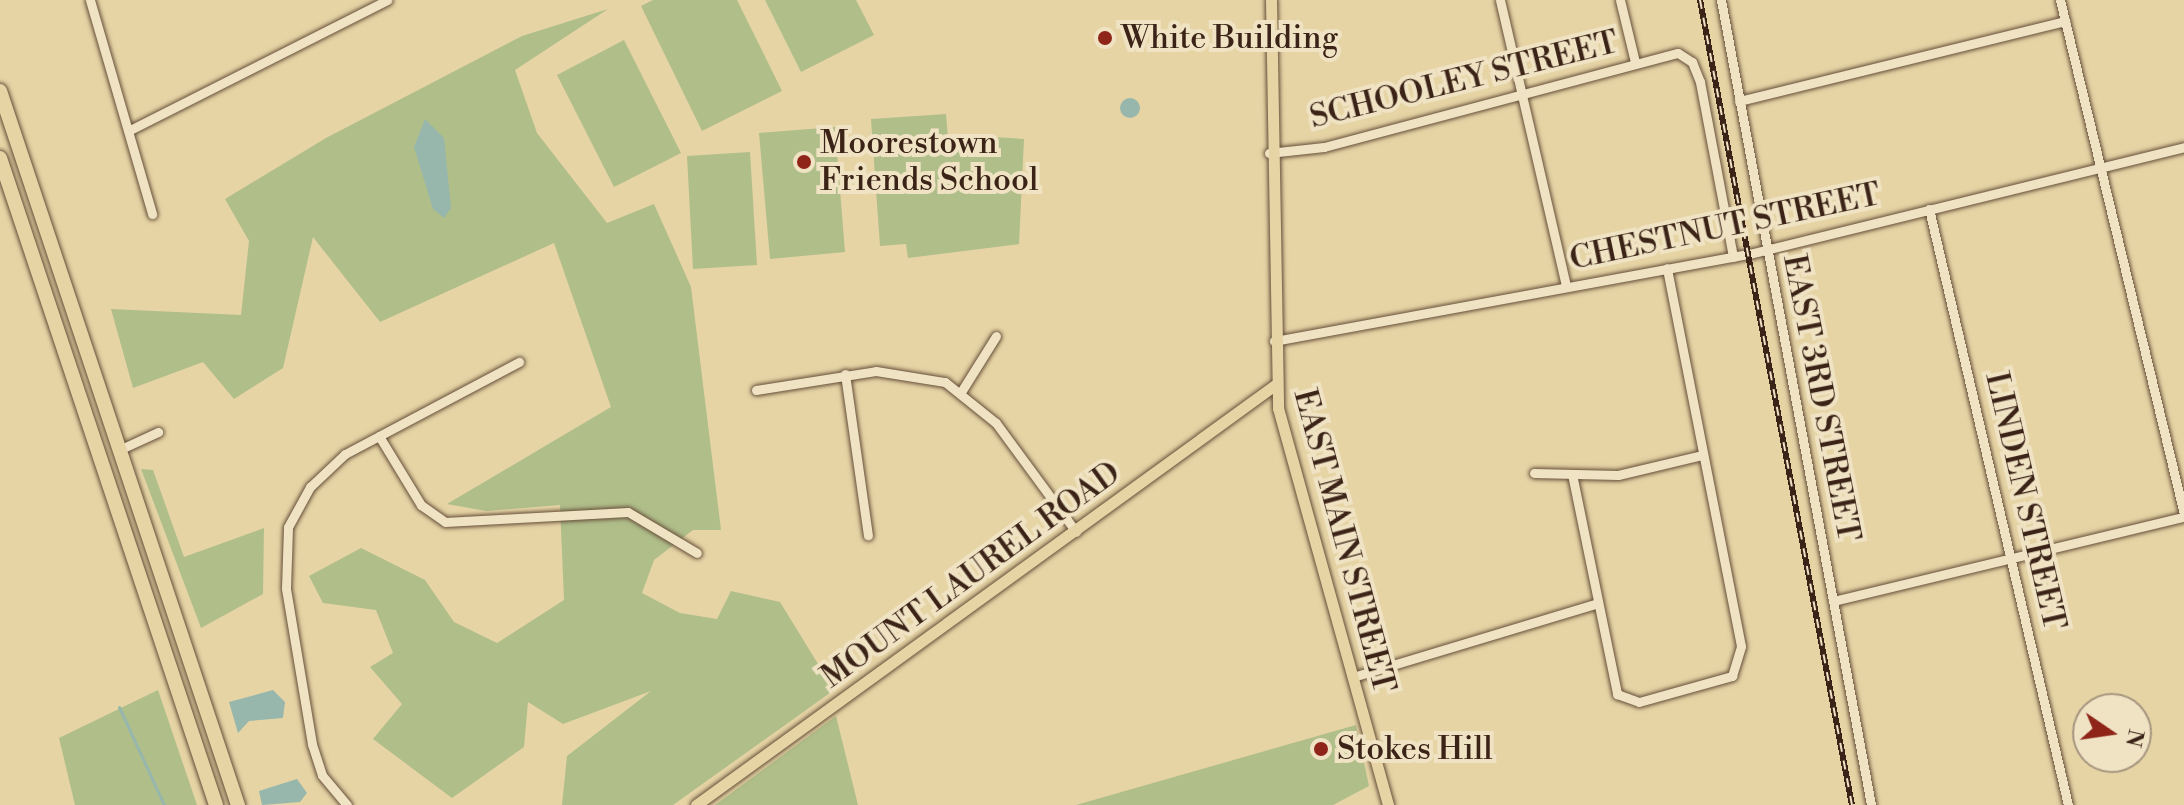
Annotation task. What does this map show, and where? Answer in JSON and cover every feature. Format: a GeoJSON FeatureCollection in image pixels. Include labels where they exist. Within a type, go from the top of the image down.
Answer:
{"type":"FeatureCollection","features":[{"type":"Feature","properties":{"kind":"highway"},"geometry":{"type":"LineString","coordinates":[[0,91],[238,805]]}},
{"type":"Feature","properties":{"kind":"highway"},"geometry":{"type":"LineString","coordinates":[[0,158],[216,805]]}},
{"type":"Feature","properties":{"kind":"main road","name":"EAST MAIN STREET"},"geometry":{"type":"LineString","coordinates":[[1271,0],[1269,153],[1275,385],[1388,805]]}},
{"type":"Feature","properties":{"kind":"main road","name":"MOUNT LAUREL ROAD"},"geometry":{"type":"LineString","coordinates":[[696,805],[1275,385]]}},
{"type":"Feature","properties":{"kind":"street"},"geometry":{"type":"LineString","coordinates":[[90,0],[132,129],[152,214]]}},
{"type":"Feature","properties":{"kind":"street"},"geometry":{"type":"LineString","coordinates":[[1500,0],[1566,287]]}},
{"type":"Feature","properties":{"kind":"street"},"geometry":{"type":"LineString","coordinates":[[1620,0],[1635,62]]}},
{"type":"Feature","properties":{"kind":"street","name":"EAST 3RD STREET"},"geometry":{"type":"LineString","coordinates":[[1721,0],[1871,805]]}},
{"type":"Feature","properties":{"kind":"street"},"geometry":{"type":"LineString","coordinates":[[1833,601],[2184,515],[2060,0]]}},
{"type":"Feature","properties":{"kind":"street"},"geometry":{"type":"LineString","coordinates":[[132,129],[383,1]]}},
{"type":"Feature","properties":{"kind":"street"},"geometry":{"type":"LineString","coordinates":[[1739,101],[2065,21]]}},
{"type":"Feature","properties":{"kind":"street","name":"SCHOOLEY STREET"},"geometry":{"type":"LineString","coordinates":[[1269,153],[1324,147],[1670,53],[1697,70],[1733,257]]}},
{"type":"Feature","properties":{"kind":"street","name":"CHESTNUT STREET"},"geometry":{"type":"LineString","coordinates":[[1274,341],[1733,257],[2184,147]]}},
{"type":"Feature","properties":{"kind":"street","name":"LINDEN STREET"},"geometry":{"type":"LineString","coordinates":[[1929,209],[2068,805]]}},
{"type":"Feature","properties":{"kind":"street"},"geometry":{"type":"LineString","coordinates":[[1572,474],[1610,681],[1626,701],[1719,682],[1741,666],[1667,268]]}},
{"type":"Feature","properties":{"kind":"street"},"geometry":{"type":"LineString","coordinates":[[961,392],[996,336]]}},
{"type":"Feature","properties":{"kind":"street"},"geometry":{"type":"LineString","coordinates":[[347,805],[322,775],[312,744],[286,588],[285,542],[310,487],[379,436],[519,362]]}},
{"type":"Feature","properties":{"kind":"street"},"geometry":{"type":"LineString","coordinates":[[756,390],[845,374],[921,373],[961,392],[996,423],[1076,532]]}},
{"type":"Feature","properties":{"kind":"street"},"geometry":{"type":"LineString","coordinates":[[845,374],[868,535]]}},
{"type":"Feature","properties":{"kind":"street"},"geometry":{"type":"LineString","coordinates":[[121,449],[158,432]]}},
{"type":"Feature","properties":{"kind":"street"},"geometry":{"type":"LineString","coordinates":[[379,436],[421,505],[445,522],[628,512],[697,553]]}},
{"type":"Feature","properties":{"kind":"street"},"geometry":{"type":"LineString","coordinates":[[1534,473],[1640,472],[1702,455]]}},
{"type":"Feature","properties":{"kind":"street"},"geometry":{"type":"LineString","coordinates":[[1353,677],[1595,604]]}},
{"type":"Feature","properties":{"kind":"green space"},"geometry":{"type":"Polygon","coordinates":[[[653,0],[737,0],[782,91],[702,131],[641,6],[653,0]]]}},
{"type":"Feature","properties":{"kind":"green space"},"geometry":{"type":"Polygon","coordinates":[[[765,0],[856,0],[874,35],[801,72],[765,0]]]}},
{"type":"Feature","properties":{"kind":"green space"},"geometry":{"type":"Polygon","coordinates":[[[608,9],[515,70],[537,133],[607,223],[654,204],[691,287],[721,530],[693,530],[654,560],[642,593],[680,613],[717,619],[731,591],[780,602],[834,690],[673,805],[562,805],[567,756],[651,691],[563,724],[528,702],[524,747],[452,798],[373,739],[402,704],[370,667],[393,653],[376,610],[323,603],[309,576],[361,548],[425,580],[454,622],[497,643],[564,600],[560,505],[486,511],[447,504],[611,407],[554,243],[380,322],[313,237],[283,368],[234,399],[203,362],[133,388],[111,309],[241,315],[249,241],[225,199],[326,138],[522,36],[608,9]]]}},
{"type":"Feature","properties":{"kind":"green space"},"geometry":{"type":"Polygon","coordinates":[[[624,40],[681,153],[614,187],[557,75],[624,40]]]}},
{"type":"Feature","properties":{"kind":"green space"},"geometry":{"type":"Polygon","coordinates":[[[946,114],[949,149],[977,136],[1024,139],[1019,244],[908,258],[906,244],[880,246],[871,119],[946,114]]]}},
{"type":"Feature","properties":{"kind":"green space"},"geometry":{"type":"Polygon","coordinates":[[[835,127],[845,252],[770,259],[759,133],[835,127]]]}},
{"type":"Feature","properties":{"kind":"green space"},"geometry":{"type":"Polygon","coordinates":[[[750,152],[757,265],[693,269],[687,156],[750,152]]]}},
{"type":"Feature","properties":{"kind":"green space"},"geometry":{"type":"Polygon","coordinates":[[[141,469],[153,470],[184,557],[264,528],[263,594],[201,628],[141,469]]]}},
{"type":"Feature","properties":{"kind":"green space"},"geometry":{"type":"Polygon","coordinates":[[[158,690],[197,805],[75,805],[59,738],[158,690]]]}},
{"type":"Feature","properties":{"kind":"green space"},"geometry":{"type":"Polygon","coordinates":[[[836,716],[858,805],[715,805],[836,716]]]}},
{"type":"Feature","properties":{"kind":"green space","name":"Stokes Hill"},"geometry":{"type":"Polygon","coordinates":[[[1356,725],[1369,786],[1333,805],[1076,805],[1356,725]]]}},
{"type":"Feature","properties":{"kind":"water"},"geometry":{"type":"Polygon","coordinates":[[[1130,98],[1137,101],[1140,108],[1137,115],[1130,118],[1123,115],[1120,108],[1123,101],[1130,98]]]}},
{"type":"Feature","properties":{"kind":"water"},"geometry":{"type":"Polygon","coordinates":[[[425,119],[444,138],[451,208],[444,218],[433,209],[414,147],[425,119]]]}},
{"type":"Feature","properties":{"kind":"water"},"geometry":{"type":"Polygon","coordinates":[[[273,690],[285,702],[283,718],[249,721],[238,733],[229,702],[273,690]]]}},
{"type":"Feature","properties":{"kind":"water"},"geometry":{"type":"Polygon","coordinates":[[[297,779],[307,793],[300,802],[262,805],[259,791],[297,779]]]}},
{"type":"Feature","properties":{"kind":"waterway"},"geometry":{"type":"LineString","coordinates":[[119,707],[164,805]]}},
{"type":"Feature","properties":{"kind":"railway"},"geometry":{"type":"LineString","coordinates":[[1700,0],[1852,805]]}},
{"type":"Feature","properties":{"kind":"place","name":"White Building"},"geometry":{"type":"Point","coordinates":[1105,38]}},
{"type":"Feature","properties":{"kind":"place","name":"Moorestown Friends School"},"geometry":{"type":"Point","coordinates":[804,162]}},
{"type":"Feature","properties":{"kind":"place","name":"Stokes Hill"},"geometry":{"type":"Point","coordinates":[1321,749]}}]}
